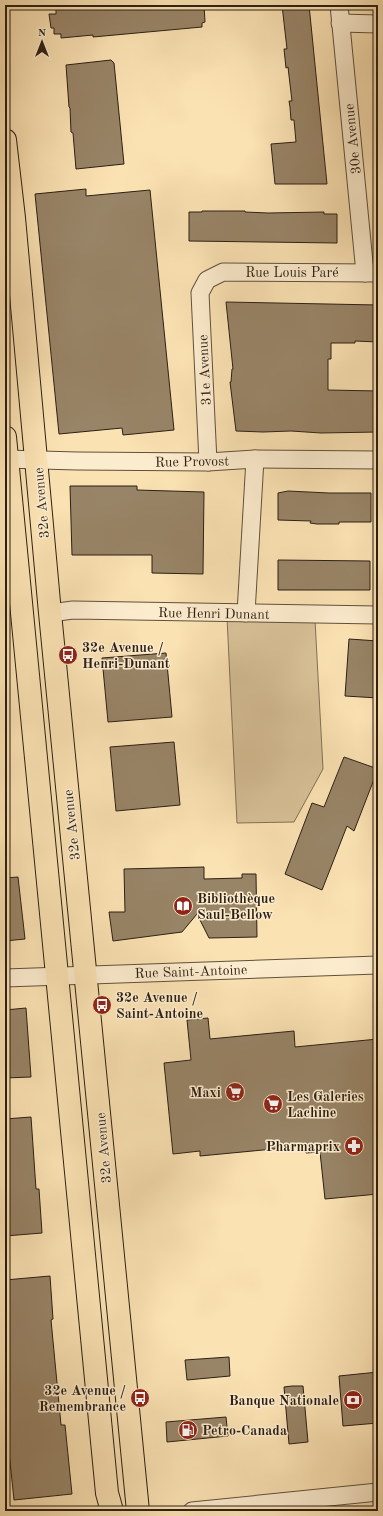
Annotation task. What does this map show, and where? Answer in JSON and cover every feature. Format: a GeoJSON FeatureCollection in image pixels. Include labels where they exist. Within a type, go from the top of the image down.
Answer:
{"type":"FeatureCollection","features":[{"type":"Feature","properties":{"kind":"main road","name":"32e Avenue"},"geometry":{"type":"LineString","coordinates":[[5,140],[15,226],[50,613],[138,1511]]}},
{"type":"Feature","properties":{"kind":"main road","name":"32e Avenue"},"geometry":{"type":"LineString","coordinates":[[5,437],[58,976],[106,1505]]}},
{"type":"Feature","properties":{"kind":"street","name":"30e Avenue"},"geometry":{"type":"LineString","coordinates":[[339,5],[371,273]]}},
{"type":"Feature","properties":{"kind":"street"},"geometry":{"type":"LineString","coordinates":[[340,23],[378,24]]}},
{"type":"Feature","properties":{"kind":"street","name":"Rue Louis Paré"},"geometry":{"type":"LineString","coordinates":[[207,280],[223,272],[371,273]]}},
{"type":"Feature","properties":{"kind":"street","name":"31e Avenue"},"geometry":{"type":"LineString","coordinates":[[207,280],[200,292],[208,462]]}},
{"type":"Feature","properties":{"kind":"street","name":"Rue Provost"},"geometry":{"type":"LineString","coordinates":[[6,459],[208,462],[255,459],[378,460]]}},
{"type":"Feature","properties":{"kind":"street"},"geometry":{"type":"LineString","coordinates":[[246,613],[255,459]]}},
{"type":"Feature","properties":{"kind":"street","name":"Rue Henri Dunant"},"geometry":{"type":"LineString","coordinates":[[50,613],[73,610],[378,616]]}},
{"type":"Feature","properties":{"kind":"street","name":"Rue Saint-Antoine"},"geometry":{"type":"LineString","coordinates":[[5,978],[378,965]]}},
{"type":"Feature","properties":{"kind":"street"},"geometry":{"type":"LineString","coordinates":[[192,1511],[378,1492]]}},
{"type":"Feature","properties":{"kind":"shaded area"},"geometry":{"type":"Polygon","coordinates":[[[227,618],[315,620],[323,769],[294,822],[237,823],[227,618]]]}},
{"type":"Feature","properties":{"kind":"building"},"geometry":{"type":"Polygon","coordinates":[[[56,5],[204,5],[205,22],[202,23],[202,27],[93,37],[93,35],[61,38],[61,34],[54,34],[54,28],[51,28],[49,14],[56,14],[56,5]]]}},
{"type":"Feature","properties":{"kind":"building"},"geometry":{"type":"Polygon","coordinates":[[[282,5],[309,5],[327,184],[275,184],[271,144],[296,142],[294,120],[291,120],[289,101],[292,101],[288,67],[286,68],[284,49],[287,49],[282,5]]]}},
{"type":"Feature","properties":{"kind":"building"},"geometry":{"type":"Polygon","coordinates":[[[111,60],[114,63],[124,164],[76,169],[73,133],[71,132],[66,65],[111,60]]]}},
{"type":"Feature","properties":{"kind":"building"},"geometry":{"type":"Polygon","coordinates":[[[86,189],[86,196],[150,190],[174,430],[123,435],[122,428],[59,434],[35,194],[86,189]]]}},
{"type":"Feature","properties":{"kind":"building"},"geometry":{"type":"Polygon","coordinates":[[[245,211],[268,213],[324,212],[324,214],[337,214],[337,243],[189,241],[189,212],[245,211]]]}},
{"type":"Feature","properties":{"kind":"building"},"geometry":{"type":"Polygon","coordinates":[[[226,302],[378,305],[378,342],[355,341],[355,343],[331,343],[331,359],[328,359],[328,390],[378,391],[378,432],[321,433],[291,431],[236,431],[230,382],[233,369],[226,302]]]}},
{"type":"Feature","properties":{"kind":"building"},"geometry":{"type":"Polygon","coordinates":[[[70,486],[137,486],[137,490],[204,492],[203,574],[152,573],[152,555],[72,555],[70,486]]]}},
{"type":"Feature","properties":{"kind":"building"},"geometry":{"type":"Polygon","coordinates":[[[288,491],[371,493],[371,522],[317,524],[310,523],[311,521],[278,520],[278,493],[288,491]]]}},
{"type":"Feature","properties":{"kind":"building"},"geometry":{"type":"Polygon","coordinates":[[[278,560],[370,561],[370,590],[278,590],[278,560]]]}},
{"type":"Feature","properties":{"kind":"building"},"geometry":{"type":"Polygon","coordinates":[[[349,639],[378,641],[378,698],[345,696],[349,639]]]}},
{"type":"Feature","properties":{"kind":"building"},"geometry":{"type":"Polygon","coordinates":[[[166,653],[172,717],[108,722],[102,658],[166,653]]]}},
{"type":"Feature","properties":{"kind":"building"},"geometry":{"type":"Polygon","coordinates":[[[174,742],[180,805],[116,811],[110,747],[174,742]]]}},
{"type":"Feature","properties":{"kind":"building"},"geometry":{"type":"Polygon","coordinates":[[[344,757],[378,769],[354,831],[347,826],[322,890],[285,874],[312,803],[324,807],[344,757]]]}},
{"type":"Feature","properties":{"kind":"building"},"geometry":{"type":"Polygon","coordinates":[[[204,867],[204,879],[242,878],[242,874],[256,874],[257,937],[209,938],[197,914],[182,932],[113,941],[109,912],[125,912],[124,869],[204,867]]]}},
{"type":"Feature","properties":{"kind":"building"},"geometry":{"type":"Polygon","coordinates":[[[18,877],[25,939],[5,941],[5,878],[18,877]]]}},
{"type":"Feature","properties":{"kind":"building"},"geometry":{"type":"Polygon","coordinates":[[[26,1008],[31,1077],[5,1078],[5,1010],[26,1008]]]}},
{"type":"Feature","properties":{"kind":"building","name":"Les Galeries Lachine"},"geometry":{"type":"Polygon","coordinates":[[[208,1018],[210,1039],[294,1031],[295,1047],[378,1039],[378,1194],[325,1199],[320,1152],[306,1153],[305,1146],[200,1156],[200,1151],[173,1154],[164,1063],[191,1060],[187,1020],[208,1018]]]}},
{"type":"Feature","properties":{"kind":"building"},"geometry":{"type":"Polygon","coordinates":[[[31,1117],[36,1189],[39,1189],[42,1233],[5,1236],[5,1119],[31,1117]]]}},
{"type":"Feature","properties":{"kind":"building"},"geometry":{"type":"Polygon","coordinates":[[[50,1276],[53,1319],[51,1320],[61,1425],[65,1425],[72,1494],[14,1500],[5,1414],[5,1280],[50,1276]]]}},
{"type":"Feature","properties":{"kind":"building"},"geometry":{"type":"Polygon","coordinates":[[[229,1357],[230,1376],[187,1380],[185,1360],[229,1357]]]}},
{"type":"Feature","properties":{"kind":"building"},"geometry":{"type":"Polygon","coordinates":[[[378,1372],[378,1423],[343,1426],[339,1376],[378,1372]]]}},
{"type":"Feature","properties":{"kind":"building"},"geometry":{"type":"Polygon","coordinates":[[[303,1386],[308,1442],[289,1444],[284,1387],[303,1386]]]}},
{"type":"Feature","properties":{"kind":"building"},"geometry":{"type":"Polygon","coordinates":[[[226,1417],[228,1436],[167,1442],[166,1422],[226,1417]]]}},
{"type":"Feature","properties":{"kind":"place","name":"32e Avenue / Henri-Dunant"},"geometry":{"type":"Point","coordinates":[68,655]}},
{"type":"Feature","properties":{"kind":"place","name":"Bibliothèque Saul-Bellow"},"geometry":{"type":"Point","coordinates":[183,906]}},
{"type":"Feature","properties":{"kind":"place","name":"32e Avenue / Saint-Antoine"},"geometry":{"type":"Point","coordinates":[102,1005]}},
{"type":"Feature","properties":{"kind":"place","name":"Maxi"},"geometry":{"type":"Point","coordinates":[235,1092]}},
{"type":"Feature","properties":{"kind":"place","name":"Les Galeries Lachine"},"geometry":{"type":"Point","coordinates":[273,1104]}},
{"type":"Feature","properties":{"kind":"place","name":"Pharmaprix"},"geometry":{"type":"Point","coordinates":[354,1146]}},
{"type":"Feature","properties":{"kind":"place","name":"32e Avenue / Remembrance"},"geometry":{"type":"Point","coordinates":[140,1398]}},
{"type":"Feature","properties":{"kind":"place","name":"Banque Nationale"},"geometry":{"type":"Point","coordinates":[353,1400]}},
{"type":"Feature","properties":{"kind":"place","name":"Petro-Canada"},"geometry":{"type":"Point","coordinates":[188,1430]}}]}
